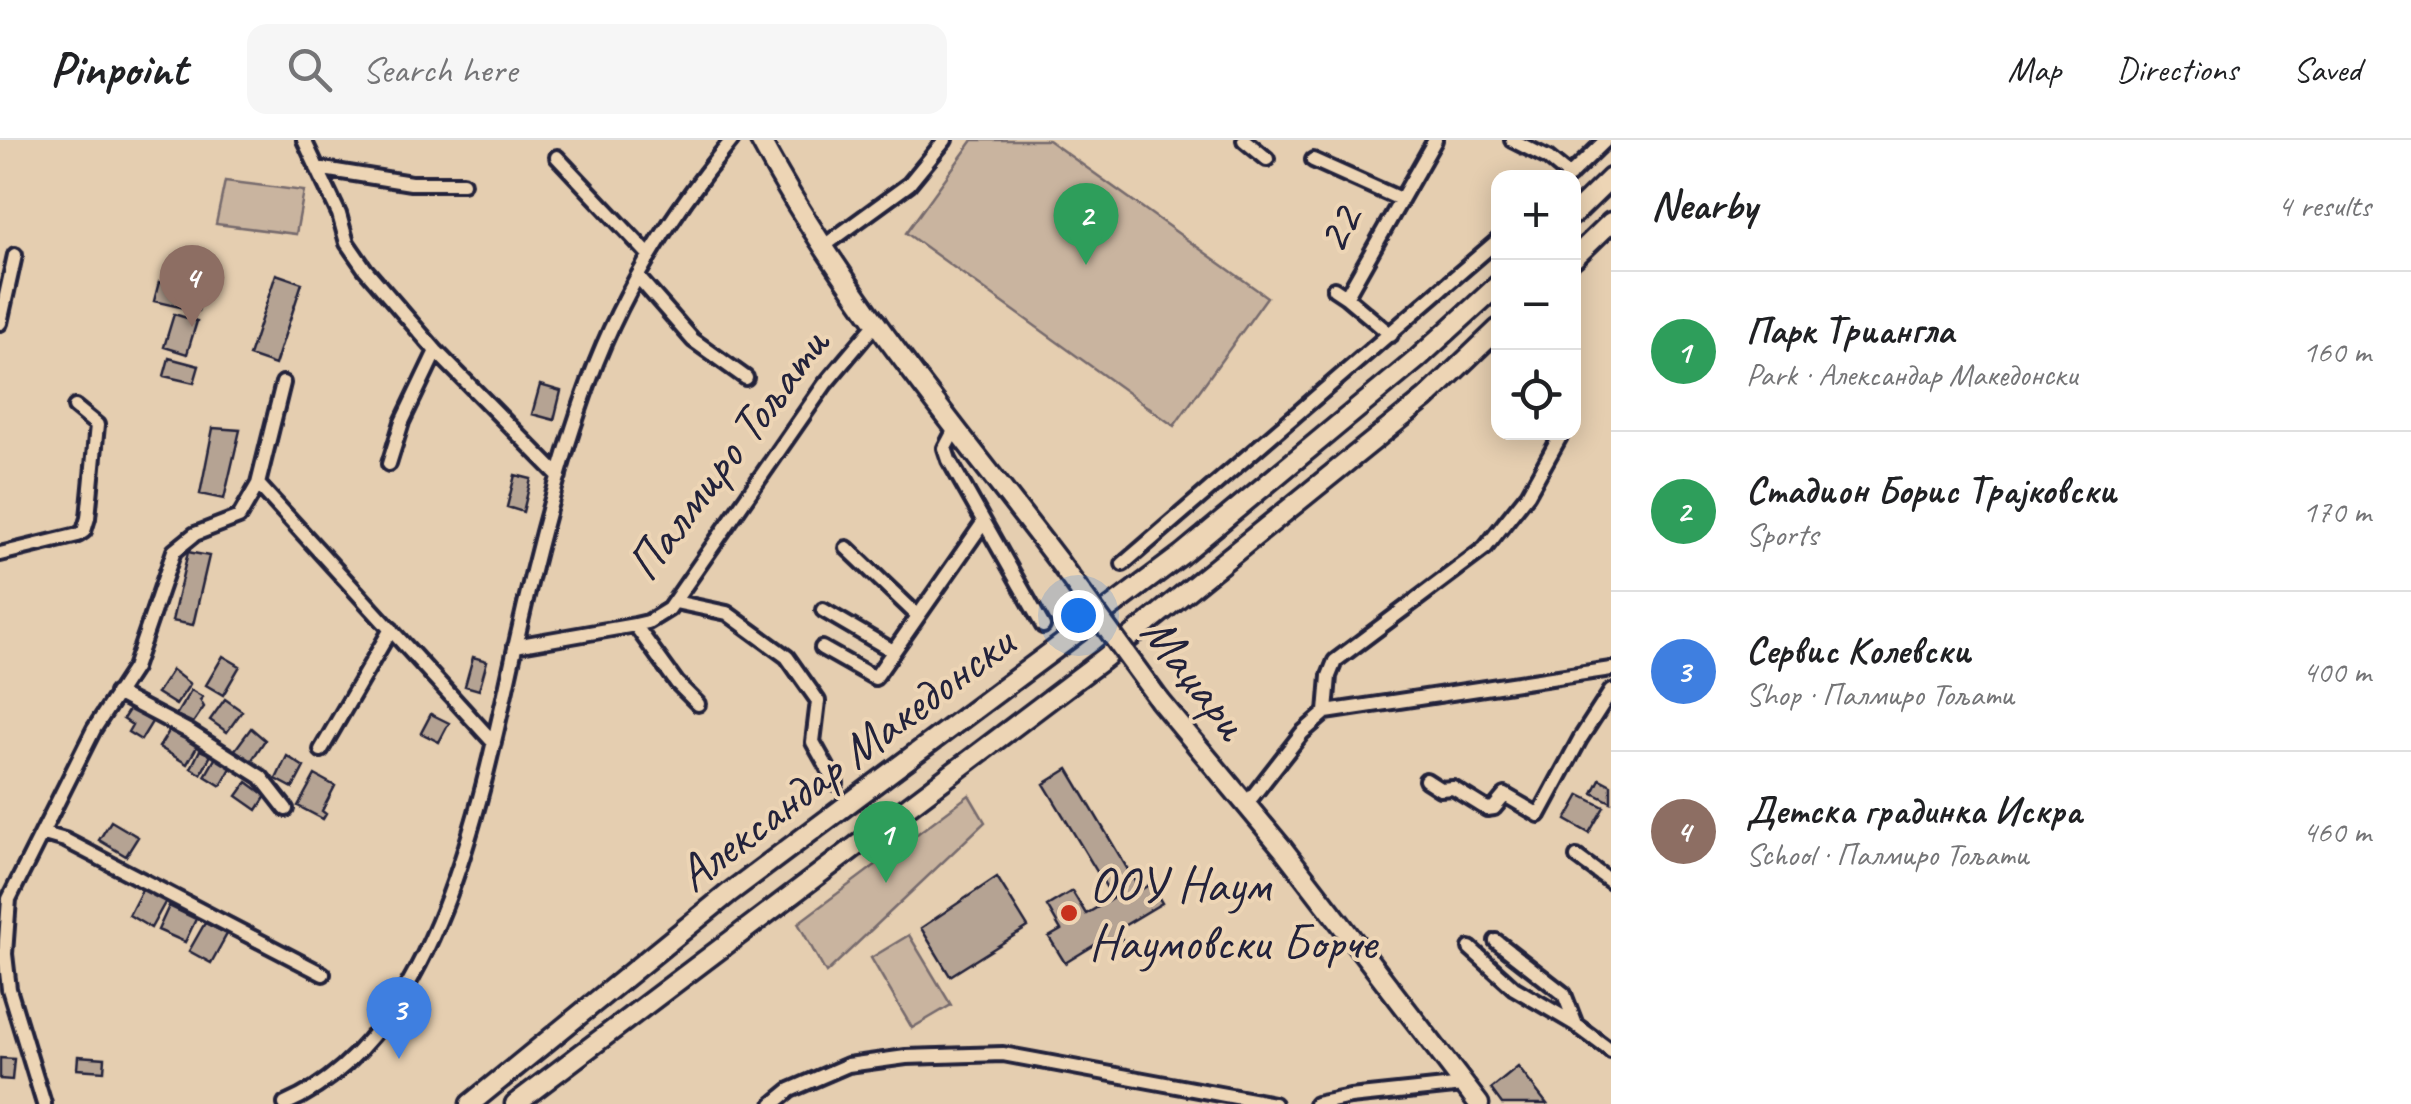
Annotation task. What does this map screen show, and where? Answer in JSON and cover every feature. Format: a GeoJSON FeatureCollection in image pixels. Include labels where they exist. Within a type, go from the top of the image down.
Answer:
{"type":"FeatureCollection","features":[{"type":"Feature","properties":{"kind":"street"},"geometry":{"type":"LineString","coordinates":[[304,140],[340,214],[347,243],[365,269],[436,352],[558,476]]}},
{"type":"Feature","properties":{"kind":"street","name":"Палмиро Тољати"},"geometry":{"type":"LineString","coordinates":[[285,1104],[305,1095],[355,1058],[392,1012],[421,963],[476,816],[558,476],[591,377],[650,255],[703,174],[732,140]]}},
{"type":"Feature","properties":{"kind":"street","name":"Маџари"},"geometry":{"type":"LineString","coordinates":[[760,140],[824,246],[1160,701],[1282,849],[1479,1104]]}},
{"type":"Feature","properties":{"kind":"street"},"geometry":{"type":"LineString","coordinates":[[824,246],[909,184],[945,140]]}},
{"type":"Feature","properties":{"kind":"street"},"geometry":{"type":"LineString","coordinates":[[1244,140],[1267,159]]}},
{"type":"Feature","properties":{"kind":"street","name":"22"},"geometry":{"type":"LineString","coordinates":[[1391,335],[1340,293],[1435,140]]}},
{"type":"Feature","properties":{"kind":"street"},"geometry":{"type":"LineString","coordinates":[[1512,140],[1548,158],[1561,170]]}},
{"type":"Feature","properties":{"kind":"street"},"geometry":{"type":"LineString","coordinates":[[1574,170],[1606,140]]}},
{"type":"Feature","properties":{"kind":"street"},"geometry":{"type":"LineString","coordinates":[[557,157],[650,255]]}},
{"type":"Feature","properties":{"kind":"street","name":"22"},"geometry":{"type":"LineString","coordinates":[[1313,160],[1400,199]]}},
{"type":"Feature","properties":{"kind":"street"},"geometry":{"type":"LineString","coordinates":[[317,168],[411,182],[462,183]]}},
{"type":"Feature","properties":{"kind":"street"},"geometry":{"type":"LineString","coordinates":[[1581,207],[1611,178]]}},
{"type":"Feature","properties":{"kind":"street"},"geometry":{"type":"LineString","coordinates":[[1581,251],[1611,222]]}},
{"type":"Feature","properties":{"kind":"street"},"geometry":{"type":"LineString","coordinates":[[1123,564],[1491,246]]}},
{"type":"Feature","properties":{"kind":"street"},"geometry":{"type":"LineString","coordinates":[[0,323],[14,255]]}},
{"type":"Feature","properties":{"kind":"street"},"geometry":{"type":"LineString","coordinates":[[638,278],[693,340],[746,378]]}},
{"type":"Feature","properties":{"kind":"street","name":"Александар Македонски"},"geometry":{"type":"LineString","coordinates":[[470,1104],[728,894],[1181,555],[1401,372],[1491,291]]}},
{"type":"Feature","properties":{"kind":"street","name":"Палмиро Тољати"},"geometry":{"type":"LineString","coordinates":[[515,646],[635,625],[660,615],[674,602],[825,384],[878,321]]}},
{"type":"Feature","properties":{"kind":"street","name":"Александар Македонски"},"geometry":{"type":"LineString","coordinates":[[516,1104],[1102,660],[1426,398],[1491,336]]}},
{"type":"Feature","properties":{"kind":"street"},"geometry":{"type":"LineString","coordinates":[[389,464],[402,422],[436,352]]}},
{"type":"Feature","properties":{"kind":"street"},"geometry":{"type":"LineString","coordinates":[[44,1104],[9,989],[4,954],[9,899],[94,729],[134,668],[174,551],[195,534],[239,518],[258,484],[283,383]]}},
{"type":"Feature","properties":{"kind":"street"},"geometry":{"type":"LineString","coordinates":[[0,554],[84,531],[97,425],[75,407]]}},
{"type":"Feature","properties":{"kind":"street"},"geometry":{"type":"LineString","coordinates":[[956,426],[945,448],[1043,626]]}},
{"type":"Feature","properties":{"kind":"street"},"geometry":{"type":"LineString","coordinates":[[1326,712],[1328,676],[1335,661],[1485,548],[1528,494],[1558,440]]}},
{"type":"Feature","properties":{"kind":"street"},"geometry":{"type":"LineString","coordinates":[[258,484],[494,743]]}},
{"type":"Feature","properties":{"kind":"street"},"geometry":{"type":"LineString","coordinates":[[822,648],[875,678],[984,523]]}},
{"type":"Feature","properties":{"kind":"street"},"geometry":{"type":"LineString","coordinates":[[846,548],[918,616]]}},
{"type":"Feature","properties":{"kind":"street"},"geometry":{"type":"LineString","coordinates":[[674,602],[727,613],[787,657],[818,701],[813,742],[836,783]]}},
{"type":"Feature","properties":{"kind":"street"},"geometry":{"type":"LineString","coordinates":[[822,610],[893,651]]}},
{"type":"Feature","properties":{"kind":"street","name":"Палмиро Тољати"},"geometry":{"type":"LineString","coordinates":[[635,625],[677,683],[698,704]]}},
{"type":"Feature","properties":{"kind":"street"},"geometry":{"type":"LineString","coordinates":[[321,750],[391,628]]}},
{"type":"Feature","properties":{"kind":"street"},"geometry":{"type":"LineString","coordinates":[[1245,806],[1314,718],[1326,712],[1611,669]]}},
{"type":"Feature","properties":{"kind":"street"},"geometry":{"type":"LineString","coordinates":[[1426,780],[1440,790],[1452,788],[1487,809],[1494,808],[1504,795],[1539,815],[1611,690]]}},
{"type":"Feature","properties":{"kind":"street"},"geometry":{"type":"LineString","coordinates":[[116,693],[190,732],[260,777],[286,809]]}},
{"type":"Feature","properties":{"kind":"street"},"geometry":{"type":"LineString","coordinates":[[44,834],[65,840],[323,974]]}},
{"type":"Feature","properties":{"kind":"street"},"geometry":{"type":"LineString","coordinates":[[1577,858],[1611,882]]}},
{"type":"Feature","properties":{"kind":"street"},"geometry":{"type":"LineString","coordinates":[[1496,941],[1564,994],[1575,1024]]}},
{"type":"Feature","properties":{"kind":"street"},"geometry":{"type":"LineString","coordinates":[[1470,948],[1514,988],[1575,1024],[1611,1051]]}},
{"type":"Feature","properties":{"kind":"street"},"geometry":{"type":"LineString","coordinates":[[773,1104],[790,1090],[848,1065],[906,1057],[1003,1054],[1274,1104]]}},
{"type":"Feature","properties":{"kind":"street"},"geometry":{"type":"LineString","coordinates":[[1316,1104],[1464,1085]]}},
{"type":"Feature","properties":{"kind":"shaded area"},"geometry":{"type":"Polygon","coordinates":[[[973,140],[1048,140],[1267,297],[1174,426],[906,233],[973,140]]]}},
{"type":"Feature","properties":{"kind":"shaded area"},"geometry":{"type":"Polygon","coordinates":[[[225,181],[304,191],[296,234],[216,224],[225,181]]]}},
{"type":"Feature","properties":{"kind":"shaded area"},"geometry":{"type":"Polygon","coordinates":[[[969,795],[985,822],[826,973],[798,923],[969,795]]]}},
{"type":"Feature","properties":{"kind":"shaded area"},"geometry":{"type":"Polygon","coordinates":[[[909,935],[951,1005],[912,1028],[871,958],[909,935]]]}},
{"type":"Feature","properties":{"kind":"building"},"geometry":{"type":"Polygon","coordinates":[[[276,274],[302,283],[275,365],[249,356],[276,274]]]}},
{"type":"Feature","properties":{"kind":"building"},"geometry":{"type":"Polygon","coordinates":[[[159,282],[202,292],[198,311],[154,301],[159,282]]]}},
{"type":"Feature","properties":{"kind":"building"},"geometry":{"type":"Polygon","coordinates":[[[174,314],[197,321],[187,354],[164,347],[174,314]]]}},
{"type":"Feature","properties":{"kind":"building"},"geometry":{"type":"Polygon","coordinates":[[[169,358],[199,366],[194,383],[164,376],[169,358]]]}},
{"type":"Feature","properties":{"kind":"building"},"geometry":{"type":"Polygon","coordinates":[[[540,385],[561,391],[554,420],[532,414],[540,385]]]}},
{"type":"Feature","properties":{"kind":"building"},"geometry":{"type":"Polygon","coordinates":[[[213,428],[240,430],[224,499],[200,494],[213,428]]]}},
{"type":"Feature","properties":{"kind":"building"},"geometry":{"type":"Polygon","coordinates":[[[515,475],[531,479],[523,512],[507,507],[515,475]]]}},
{"type":"Feature","properties":{"kind":"building"},"geometry":{"type":"Polygon","coordinates":[[[188,552],[209,556],[193,625],[172,621],[188,552]]]}},
{"type":"Feature","properties":{"kind":"building"},"geometry":{"type":"Polygon","coordinates":[[[223,656],[240,666],[223,695],[206,685],[223,656]]]}},
{"type":"Feature","properties":{"kind":"building"},"geometry":{"type":"Polygon","coordinates":[[[473,657],[487,661],[479,690],[465,686],[473,657]]]}},
{"type":"Feature","properties":{"kind":"building"},"geometry":{"type":"Polygon","coordinates":[[[172,670],[190,684],[176,705],[157,693],[172,670]]]}},
{"type":"Feature","properties":{"kind":"building"},"geometry":{"type":"Polygon","coordinates":[[[191,690],[203,697],[200,700],[204,707],[193,723],[176,715],[191,690]]]}},
{"type":"Feature","properties":{"kind":"building"},"geometry":{"type":"Polygon","coordinates":[[[225,699],[242,711],[227,732],[210,720],[225,699]]]}},
{"type":"Feature","properties":{"kind":"building"},"geometry":{"type":"Polygon","coordinates":[[[130,708],[152,722],[141,740],[128,732],[132,725],[123,719],[130,708]]]}},
{"type":"Feature","properties":{"kind":"building"},"geometry":{"type":"Polygon","coordinates":[[[431,714],[449,723],[439,742],[421,733],[431,714]]]}},
{"type":"Feature","properties":{"kind":"building"},"geometry":{"type":"Polygon","coordinates":[[[171,728],[198,745],[187,764],[159,747],[171,728]]]}},
{"type":"Feature","properties":{"kind":"building"},"geometry":{"type":"Polygon","coordinates":[[[251,728],[265,740],[250,763],[234,751],[251,728]]]}},
{"type":"Feature","properties":{"kind":"building"},"geometry":{"type":"Polygon","coordinates":[[[200,750],[211,755],[201,774],[191,768],[200,750]]]}},
{"type":"Feature","properties":{"kind":"building"},"geometry":{"type":"Polygon","coordinates":[[[287,756],[304,767],[293,788],[276,779],[287,756]]]}},
{"type":"Feature","properties":{"kind":"building"},"geometry":{"type":"Polygon","coordinates":[[[216,757],[232,766],[221,786],[205,776],[216,757]]]}},
{"type":"Feature","properties":{"kind":"building"},"geometry":{"type":"Polygon","coordinates":[[[1068,769],[1140,890],[1151,884],[1162,903],[1117,930],[1124,943],[1113,950],[1106,938],[1065,963],[1049,937],[1061,930],[1047,906],[1072,891],[1086,914],[1113,898],[1044,784],[1068,769]]]}},
{"type":"Feature","properties":{"kind":"building"},"geometry":{"type":"Polygon","coordinates":[[[315,775],[335,786],[322,811],[326,814],[323,819],[298,806],[315,775]]]}},
{"type":"Feature","properties":{"kind":"building"},"geometry":{"type":"Polygon","coordinates":[[[1600,779],[1611,785],[1611,802],[1593,793],[1600,779]]]}},
{"type":"Feature","properties":{"kind":"building"},"geometry":{"type":"Polygon","coordinates":[[[247,782],[266,796],[257,810],[237,796],[247,782]]]}},
{"type":"Feature","properties":{"kind":"building"},"geometry":{"type":"Polygon","coordinates":[[[1580,795],[1604,807],[1589,833],[1566,820],[1580,795]]]}},
{"type":"Feature","properties":{"kind":"building"},"geometry":{"type":"Polygon","coordinates":[[[111,821],[138,837],[126,856],[99,840],[111,821]]]}},
{"type":"Feature","properties":{"kind":"building"},"geometry":{"type":"Polygon","coordinates":[[[997,877],[1028,927],[950,976],[921,928],[997,877]]]}},
{"type":"Feature","properties":{"kind":"building"},"geometry":{"type":"Polygon","coordinates":[[[144,886],[167,899],[151,928],[129,915],[144,886]]]}},
{"type":"Feature","properties":{"kind":"building"},"geometry":{"type":"Polygon","coordinates":[[[169,906],[196,919],[185,942],[158,930],[169,906]]]}},
{"type":"Feature","properties":{"kind":"building"},"geometry":{"type":"Polygon","coordinates":[[[205,923],[227,934],[211,963],[189,951],[205,923]]]}},
{"type":"Feature","properties":{"kind":"building"},"geometry":{"type":"Polygon","coordinates":[[[78,1056],[105,1058],[104,1071],[77,1069],[78,1056]]]}},
{"type":"Feature","properties":{"kind":"building"},"geometry":{"type":"Polygon","coordinates":[[[0,1058],[14,1059],[12,1080],[0,1079],[0,1058]]]}},
{"type":"Feature","properties":{"kind":"building"},"geometry":{"type":"Polygon","coordinates":[[[1518,1067],[1547,1104],[1502,1104],[1491,1089],[1518,1067]]]}},
{"type":"Feature","properties":{"kind":"place","name":"Стадион Борис Трајковски"},"geometry":{"type":"Point","coordinates":[1086,265]}},
{"type":"Feature","properties":{"kind":"place","name":"Детска градинка Искра"},"geometry":{"type":"Point","coordinates":[192,327]}},
{"type":"Feature","properties":{"kind":"place","name":"Парк Триангла"},"geometry":{"type":"Point","coordinates":[886,883]}},
{"type":"Feature","properties":{"kind":"place","name":"ООУ Наум Наумовски Борче"},"geometry":{"type":"Point","coordinates":[1069,913]}},
{"type":"Feature","properties":{"kind":"place","name":"Сервис Колевски"},"geometry":{"type":"Point","coordinates":[399,1059]}}]}
